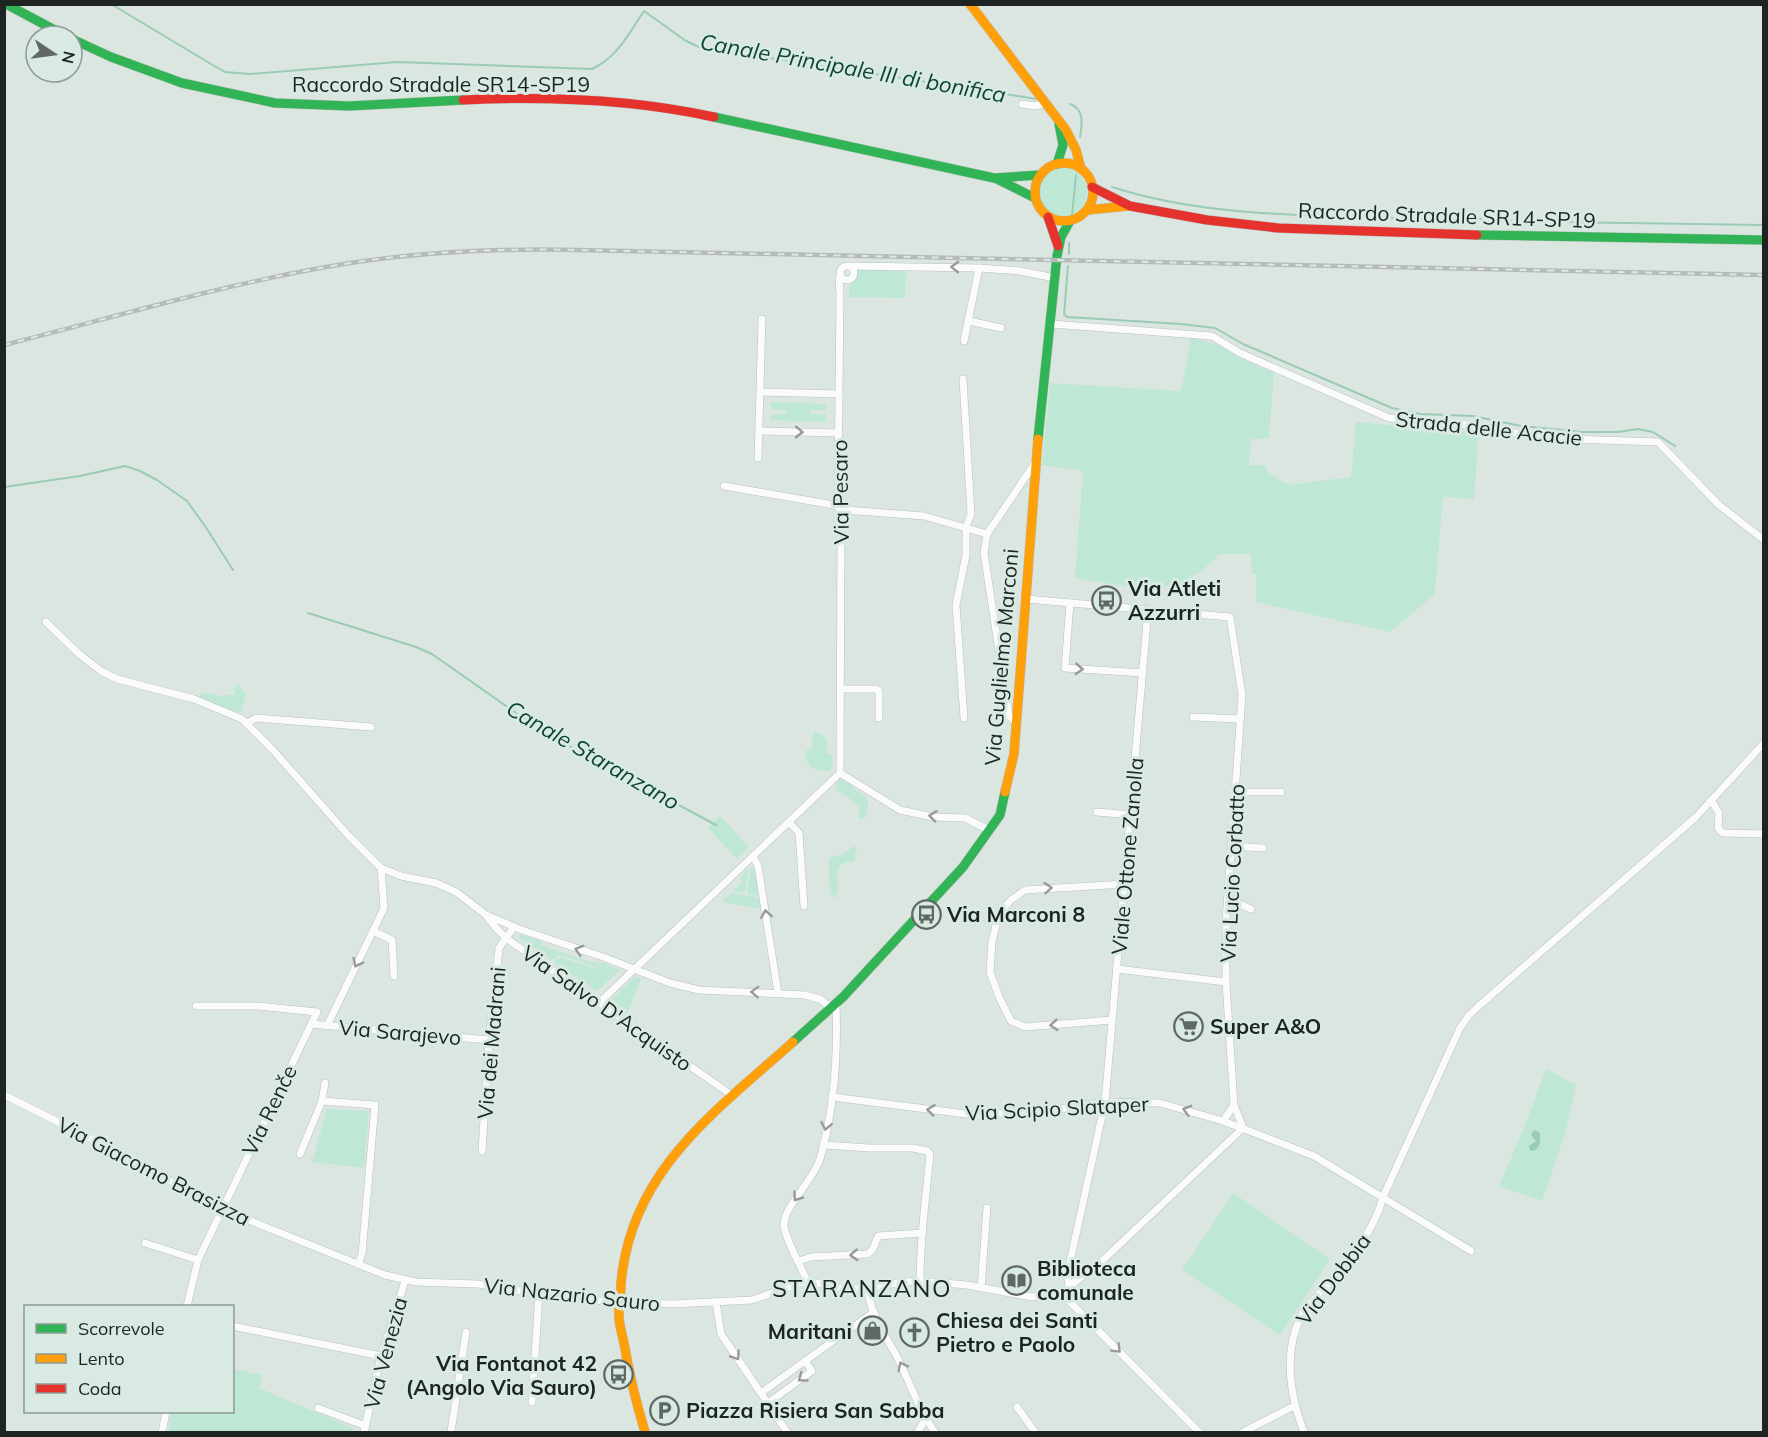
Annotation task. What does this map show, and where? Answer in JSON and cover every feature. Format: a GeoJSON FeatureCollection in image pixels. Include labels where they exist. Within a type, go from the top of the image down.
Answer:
{"type":"FeatureCollection","features":[{"type":"Feature","properties":{"kind":"main road"},"geometry":{"type":"LineString","coordinates":[[6,4],[44,24]]}},
{"type":"Feature","properties":{"kind":"main road"},"geometry":{"type":"LineString","coordinates":[[970,4],[1066,130],[1076,150],[1081,169],[1090,180],[1092,187],[1091,203],[1087,210]]}},
{"type":"Feature","properties":{"kind":"main road","name":"Raccordo Stradale SR14-SP19"},"geometry":{"type":"LineString","coordinates":[[84,44],[118,60],[182,83],[275,103],[350,106],[522,97],[617,102],[709,116],[994,178],[1035,198],[1042,212],[1048,217]]}},
{"type":"Feature","properties":{"kind":"main road"},"geometry":{"type":"LineString","coordinates":[[1057,118],[1063,145],[1057,164],[1065,163],[1081,169]]}},
{"type":"Feature","properties":{"kind":"main road","name":"Raccordo Stradale SR14-SP19"},"geometry":{"type":"LineString","coordinates":[[994,178],[1040,175],[1050,166],[1057,164]]}},
{"type":"Feature","properties":{"kind":"main road"},"geometry":{"type":"LineString","coordinates":[[1035,198],[1040,175]]}},
{"type":"Feature","properties":{"kind":"main road","name":"Raccordo Stradale SR14-SP19"},"geometry":{"type":"LineString","coordinates":[[1092,187],[1130,206]]}},
{"type":"Feature","properties":{"kind":"main road","name":"Raccordo Stradale SR14-SP19"},"geometry":{"type":"LineString","coordinates":[[1070,221],[1087,210],[1130,206],[1207,220],[1278,228],[1482,235],[1764,240]]}},
{"type":"Feature","properties":{"kind":"main road"},"geometry":{"type":"LineString","coordinates":[[1048,217],[1070,221]]}},
{"type":"Feature","properties":{"kind":"main road","name":"Via Guglielmo Marconi"},"geometry":{"type":"LineString","coordinates":[[1048,217],[1058,247]]}},
{"type":"Feature","properties":{"kind":"main road","name":"Via Guglielmo Marconi"},"geometry":{"type":"LineString","coordinates":[[645,1432],[631,1385],[619,1316],[623,1264],[630,1233],[644,1202],[682,1144],[833,1006],[963,867],[1000,815],[1014,754],[1036,462],[1058,247],[1070,221]]}},
{"type":"Feature","properties":{"kind":"street"},"geometry":{"type":"LineString","coordinates":[[1022,104],[1035,106],[1047,104]]}},
{"type":"Feature","properties":{"kind":"street"},"geometry":{"type":"LineString","coordinates":[[847,280],[840,275],[843,267],[849,266],[979,268],[1020,271],[1055,278]]}},
{"type":"Feature","properties":{"kind":"street","name":"Via Pesaro"},"geometry":{"type":"LineString","coordinates":[[840,295],[847,280],[852,278],[854,273],[849,266]]}},
{"type":"Feature","properties":{"kind":"street"},"geometry":{"type":"LineString","coordinates":[[964,341],[979,268]]}},
{"type":"Feature","properties":{"kind":"street","name":"Via Pesaro"},"geometry":{"type":"LineString","coordinates":[[840,275],[838,492],[840,508],[840,773]]}},
{"type":"Feature","properties":{"kind":"street"},"geometry":{"type":"LineString","coordinates":[[758,458],[762,319]]}},
{"type":"Feature","properties":{"kind":"street"},"geometry":{"type":"LineString","coordinates":[[969,321],[1001,328]]}},
{"type":"Feature","properties":{"kind":"street","name":"Strada delle Acacie"},"geometry":{"type":"LineString","coordinates":[[1051,324],[1212,336],[1239,353],[1389,418],[1480,426],[1541,438],[1658,442],[1719,505],[1764,540]]}},
{"type":"Feature","properties":{"kind":"street"},"geometry":{"type":"LineString","coordinates":[[963,379],[971,514],[966,527],[966,555],[956,605],[964,718]]}},
{"type":"Feature","properties":{"kind":"street"},"geometry":{"type":"LineString","coordinates":[[761,392],[839,394]]}},
{"type":"Feature","properties":{"kind":"street"},"geometry":{"type":"LineString","coordinates":[[759,431],[839,433]]}},
{"type":"Feature","properties":{"kind":"street"},"geometry":{"type":"LineString","coordinates":[[1016,722],[1009,716],[984,553],[987,534],[1036,462]]}},
{"type":"Feature","properties":{"kind":"street"},"geometry":{"type":"LineString","coordinates":[[724,486],[870,513],[924,516],[987,534]]}},
{"type":"Feature","properties":{"kind":"street"},"geometry":{"type":"LineString","coordinates":[[1026,599],[1148,610]]}},
{"type":"Feature","properties":{"kind":"street"},"geometry":{"type":"LineString","coordinates":[[1070,603],[1065,668],[1143,673]]}},
{"type":"Feature","properties":{"kind":"street","name":"Via Lucio Corbatto"},"geometry":{"type":"LineString","coordinates":[[1148,610],[1230,617],[1242,694],[1228,899],[1226,982],[1234,1105],[1243,1128]]}},
{"type":"Feature","properties":{"kind":"street","name":"Viale Ottone Zanolla"},"geometry":{"type":"LineString","coordinates":[[1070,1288],[1067,1276],[1105,1102],[1132,815],[1148,610]]}},
{"type":"Feature","properties":{"kind":"street"},"geometry":{"type":"LineString","coordinates":[[46,622],[79,654],[101,671],[137,684],[194,699],[231,713],[247,723],[332,818],[381,868],[446,887],[486,915],[670,983],[699,990],[806,995],[833,1006],[836,1037],[832,1097],[823,1145],[812,1178],[785,1215],[784,1226],[807,1281],[845,1289],[920,1281],[1032,1297],[1061,1293],[1103,1260],[1243,1128]]}},
{"type":"Feature","properties":{"kind":"street"},"geometry":{"type":"LineString","coordinates":[[841,689],[879,691],[879,718]]}},
{"type":"Feature","properties":{"kind":"street"},"geometry":{"type":"LineString","coordinates":[[1193,717],[1240,719]]}},
{"type":"Feature","properties":{"kind":"street"},"geometry":{"type":"LineString","coordinates":[[247,723],[255,718],[371,727]]}},
{"type":"Feature","properties":{"kind":"street","name":"Via Dobbia"},"geometry":{"type":"LineString","coordinates":[[1304,1432],[1294,1406],[1290,1367],[1292,1340],[1296,1325],[1303,1312],[1369,1232],[1378,1217],[1383,1197],[1445,1057],[1469,1015],[1696,817],[1764,743]]}},
{"type":"Feature","properties":{"kind":"street"},"geometry":{"type":"LineString","coordinates":[[600,1002],[840,773],[900,810],[933,817],[965,818],[989,830]]}},
{"type":"Feature","properties":{"kind":"street"},"geometry":{"type":"LineString","coordinates":[[1236,792],[1281,792]]}},
{"type":"Feature","properties":{"kind":"street"},"geometry":{"type":"LineString","coordinates":[[1712,800],[1719,813],[1718,828],[1724,833],[1764,834]]}},
{"type":"Feature","properties":{"kind":"street"},"geometry":{"type":"LineString","coordinates":[[1097,812],[1132,815]]}},
{"type":"Feature","properties":{"kind":"street"},"geometry":{"type":"LineString","coordinates":[[789,822],[799,833],[804,906]]}},
{"type":"Feature","properties":{"kind":"street"},"geometry":{"type":"LineString","coordinates":[[1231,846],[1263,848]]}},
{"type":"Feature","properties":{"kind":"street"},"geometry":{"type":"LineString","coordinates":[[753,856],[760,875],[778,993]]}},
{"type":"Feature","properties":{"kind":"street"},"geometry":{"type":"LineString","coordinates":[[327,1026],[384,908],[381,868]]}},
{"type":"Feature","properties":{"kind":"street"},"geometry":{"type":"LineString","coordinates":[[1112,1020],[1024,1027],[1011,1022],[990,972],[992,942],[999,913],[1025,890],[1125,884]]}},
{"type":"Feature","properties":{"kind":"street"},"geometry":{"type":"LineString","coordinates":[[1228,899],[1251,909]]}},
{"type":"Feature","properties":{"kind":"street","name":"Via Salvo D'Acquisto"},"geometry":{"type":"LineString","coordinates":[[486,915],[506,938],[733,1096]]}},
{"type":"Feature","properties":{"kind":"street","name":"Via dei Madrani"},"geometry":{"type":"LineString","coordinates":[[482,1151],[489,1040],[499,948],[514,927]]}},
{"type":"Feature","properties":{"kind":"street"},"geometry":{"type":"LineString","coordinates":[[373,931],[392,940],[394,976]]}},
{"type":"Feature","properties":{"kind":"street"},"geometry":{"type":"LineString","coordinates":[[1117,969],[1226,982]]}},
{"type":"Feature","properties":{"kind":"street","name":"Via Renče"},"geometry":{"type":"LineString","coordinates":[[187,1305],[198,1260],[317,1012],[258,1006],[196,1006]]}},
{"type":"Feature","properties":{"kind":"street","name":"Via Sarajevo"},"geometry":{"type":"LineString","coordinates":[[311,1024],[489,1040]]}},
{"type":"Feature","properties":{"kind":"street"},"geometry":{"type":"LineString","coordinates":[[300,1154],[322,1101],[325,1083]]}},
{"type":"Feature","properties":{"kind":"street","name":"Via Giacomo Brasizza"},"geometry":{"type":"LineString","coordinates":[[4,1095],[118,1152],[221,1209],[405,1281]]}},
{"type":"Feature","properties":{"kind":"street","name":"Via Scipio Slataper"},"geometry":{"type":"LineString","coordinates":[[832,1097],[974,1115],[1047,1111],[1105,1102],[1160,1102],[1243,1128],[1314,1156],[1471,1251]]}},
{"type":"Feature","properties":{"kind":"street"},"geometry":{"type":"LineString","coordinates":[[322,1101],[375,1105],[362,1254],[358,1264]]}},
{"type":"Feature","properties":{"kind":"street"},"geometry":{"type":"LineString","coordinates":[[1223,1121],[1234,1105]]}},
{"type":"Feature","properties":{"kind":"street"},"geometry":{"type":"LineString","coordinates":[[823,1145],[913,1148],[927,1151],[930,1154],[920,1281]]}},
{"type":"Feature","properties":{"kind":"street"},"geometry":{"type":"LineString","coordinates":[[981,1288],[987,1208]]}},
{"type":"Feature","properties":{"kind":"street"},"geometry":{"type":"LineString","coordinates":[[800,1261],[812,1257],[868,1254],[873,1250],[878,1236],[922,1233]]}},
{"type":"Feature","properties":{"kind":"street"},"geometry":{"type":"LineString","coordinates":[[145,1243],[198,1260]]}},
{"type":"Feature","properties":{"kind":"street","name":"Via Nazario Sauro"},"geometry":{"type":"LineString","coordinates":[[405,1281],[477,1284],[619,1303],[752,1300],[807,1281]]}},
{"type":"Feature","properties":{"kind":"street","name":"Via Venezia"},"geometry":{"type":"LineString","coordinates":[[318,1408],[365,1429],[381,1356],[405,1281]]}},
{"type":"Feature","properties":{"kind":"street"},"geometry":{"type":"LineString","coordinates":[[868,1288],[869,1300],[874,1312],[901,1364],[925,1419],[935,1432]]}},
{"type":"Feature","properties":{"kind":"street"},"geometry":{"type":"LineString","coordinates":[[1061,1293],[1199,1432]]}},
{"type":"Feature","properties":{"kind":"street"},"geometry":{"type":"LineString","coordinates":[[532,1402],[539,1294]]}},
{"type":"Feature","properties":{"kind":"street"},"geometry":{"type":"LineString","coordinates":[[716,1302],[721,1334],[787,1432]]}},
{"type":"Feature","properties":{"kind":"street"},"geometry":{"type":"LineString","coordinates":[[761,1393],[874,1312]]}},
{"type":"Feature","properties":{"kind":"street"},"geometry":{"type":"LineString","coordinates":[[234,1326],[381,1356]]}},
{"type":"Feature","properties":{"kind":"street"},"geometry":{"type":"LineString","coordinates":[[451,1432],[466,1332]]}},
{"type":"Feature","properties":{"kind":"street"},"geometry":{"type":"LineString","coordinates":[[768,1403],[812,1371],[804,1361]]}},
{"type":"Feature","properties":{"kind":"street"},"geometry":{"type":"LineString","coordinates":[[1243,1432],[1294,1406]]}},
{"type":"Feature","properties":{"kind":"street"},"geometry":{"type":"LineString","coordinates":[[1017,1407],[1035,1432]]}},
{"type":"Feature","properties":{"kind":"street"},"geometry":{"type":"LineString","coordinates":[[162,1432],[166,1413]]}},
{"type":"Feature","properties":{"kind":"street"},"geometry":{"type":"LineString","coordinates":[[918,1432],[925,1419]]}},
{"type":"Feature","properties":{"kind":"shaded area"},"geometry":{"type":"Polygon","coordinates":[[[1058,168],[1068,168],[1080,175],[1087,187],[1087,197],[1080,209],[1068,216],[1058,216],[1043,205],[1039,197],[1039,187],[1050,172],[1058,168]]]}},
{"type":"Feature","properties":{"kind":"shaded area"},"geometry":{"type":"Polygon","coordinates":[[[857,270],[906,271],[905,298],[849,297],[850,282],[856,277],[857,270]]]}},
{"type":"Feature","properties":{"kind":"shaded area"},"geometry":{"type":"Polygon","coordinates":[[[1191,338],[1216,344],[1274,373],[1269,438],[1251,439],[1249,465],[1267,466],[1267,472],[1289,485],[1351,477],[1356,422],[1479,433],[1474,499],[1443,497],[1435,594],[1390,632],[1256,602],[1256,574],[1252,574],[1251,554],[1219,554],[1203,570],[1186,580],[1169,586],[1134,587],[1075,578],[1083,471],[1042,465],[1050,383],[1181,391],[1191,338]]]}},
{"type":"Feature","properties":{"kind":"shaded area"},"geometry":{"type":"Polygon","coordinates":[[[771,402],[826,404],[826,410],[811,410],[811,414],[826,415],[826,422],[771,420],[771,414],[786,414],[787,410],[771,409],[771,402]]]}},
{"type":"Feature","properties":{"kind":"shaded area"},"geometry":{"type":"Polygon","coordinates":[[[237,684],[246,694],[241,712],[234,712],[199,698],[201,692],[222,696],[236,694],[233,689],[237,684]]]}},
{"type":"Feature","properties":{"kind":"shaded area"},"geometry":{"type":"Polygon","coordinates":[[[815,732],[827,740],[826,753],[831,754],[833,761],[829,771],[813,769],[807,762],[805,752],[813,746],[812,736],[815,732]]]}},
{"type":"Feature","properties":{"kind":"shaded area"},"geometry":{"type":"Polygon","coordinates":[[[839,779],[867,798],[865,818],[858,819],[860,808],[843,793],[835,791],[839,779]]]}},
{"type":"Feature","properties":{"kind":"shaded area"},"geometry":{"type":"Polygon","coordinates":[[[720,816],[749,847],[737,859],[708,828],[720,816]]]}},
{"type":"Feature","properties":{"kind":"shaded area"},"geometry":{"type":"Polygon","coordinates":[[[854,846],[857,848],[854,861],[843,863],[838,867],[839,888],[836,897],[832,897],[829,886],[829,860],[832,856],[842,855],[854,846]]]}},
{"type":"Feature","properties":{"kind":"shaded area"},"geometry":{"type":"Polygon","coordinates":[[[751,867],[755,870],[759,896],[749,894],[747,891],[751,867]]]}},
{"type":"Feature","properties":{"kind":"shaded area"},"geometry":{"type":"Polygon","coordinates":[[[749,868],[745,891],[742,893],[733,891],[743,882],[740,877],[749,868]]]}},
{"type":"Feature","properties":{"kind":"shaded area"},"geometry":{"type":"Polygon","coordinates":[[[732,893],[760,898],[762,909],[722,902],[732,893]]]}},
{"type":"Feature","properties":{"kind":"shaded area"},"geometry":{"type":"Polygon","coordinates":[[[520,934],[543,942],[540,945],[594,963],[600,962],[596,967],[561,955],[552,960],[519,938],[520,934]]]}},
{"type":"Feature","properties":{"kind":"shaded area"},"geometry":{"type":"Polygon","coordinates":[[[561,957],[596,969],[602,962],[620,970],[597,991],[554,962],[561,957]]]}},
{"type":"Feature","properties":{"kind":"shaded area"},"geometry":{"type":"Polygon","coordinates":[[[635,977],[641,978],[627,1014],[610,1001],[635,977]]]}},
{"type":"Feature","properties":{"kind":"shaded area"},"geometry":{"type":"Polygon","coordinates":[[[1546,1069],[1576,1085],[1566,1131],[1542,1201],[1499,1186],[1546,1069]]]}},
{"type":"Feature","properties":{"kind":"shaded area"},"geometry":{"type":"Polygon","coordinates":[[[327,1109],[369,1111],[364,1168],[312,1162],[327,1109]]]}},
{"type":"Feature","properties":{"kind":"shaded area"},"geometry":{"type":"Polygon","coordinates":[[[1534,1130],[1539,1132],[1540,1141],[1539,1146],[1532,1151],[1529,1146],[1536,1141],[1531,1135],[1534,1130]]]}},
{"type":"Feature","properties":{"kind":"shaded area"},"geometry":{"type":"Polygon","coordinates":[[[1233,1193],[1330,1259],[1280,1335],[1182,1270],[1233,1193]]]}},
{"type":"Feature","properties":{"kind":"shaded area"},"geometry":{"type":"Polygon","coordinates":[[[234,1369],[262,1375],[259,1388],[353,1428],[353,1432],[168,1432],[172,1413],[234,1413],[234,1369]]]}},
{"type":"Feature","properties":{"kind":"waterway","name":"Canale Principale III di bonifica"},"geometry":{"type":"LineString","coordinates":[[111,4],[225,72],[250,74],[397,62],[592,69],[616,51],[644,11],[686,41],[699,47],[1037,99]]}},
{"type":"Feature","properties":{"kind":"waterway","name":"Canale Principale III di bonifica"},"geometry":{"type":"LineString","coordinates":[[1070,104],[1075,106],[1080,113],[1082,123],[1080,137]]}},
{"type":"Feature","properties":{"kind":"waterway","name":"Canale Principale III di bonifica"},"geometry":{"type":"LineString","coordinates":[[1072,216],[1076,175]]}},
{"type":"Feature","properties":{"kind":"waterway"},"geometry":{"type":"LineString","coordinates":[[1112,187],[1181,204],[1287,215],[1394,218],[1453,214],[1494,221],[1764,225]]}},
{"type":"Feature","properties":{"kind":"waterway","name":"Canale Principale III di bonifica"},"geometry":{"type":"LineString","coordinates":[[1069,243],[1069,254]]}},
{"type":"Feature","properties":{"kind":"waterway","name":"Canale Principale III di bonifica"},"geometry":{"type":"LineString","coordinates":[[1068,266],[1064,314],[1067,317],[1215,328],[1243,344],[1392,408],[1420,414],[1473,416],[1521,426],[1582,432],[1618,432],[1638,429],[1653,432],[1675,446]]}},
{"type":"Feature","properties":{"kind":"waterway","name":"Canale Staranzano"},"geometry":{"type":"LineString","coordinates":[[4,487],[80,476],[125,466],[140,471],[187,501],[233,570]]}},
{"type":"Feature","properties":{"kind":"waterway","name":"Canale Staranzano"},"geometry":{"type":"LineString","coordinates":[[308,613],[432,654],[543,732],[716,825]]}},
{"type":"Feature","properties":{"kind":"railway"},"geometry":{"type":"LineString","coordinates":[[4,345],[205,293],[326,267],[389,258],[484,251],[579,250],[1764,275]]}},
{"type":"Feature","properties":{"kind":"traffic: fast"},"geometry":{"type":"LineString","coordinates":[[6,4],[44,24]]}},
{"type":"Feature","properties":{"kind":"traffic: fast"},"geometry":{"type":"LineString","coordinates":[[84,45],[182,83],[275,103],[349,106],[463,100]]}},
{"type":"Feature","properties":{"kind":"traffic: fast"},"geometry":{"type":"LineString","coordinates":[[714,117],[994,178],[1040,175]]}},
{"type":"Feature","properties":{"kind":"traffic: fast"},"geometry":{"type":"LineString","coordinates":[[1057,164],[1063,145],[1059,124]]}},
{"type":"Feature","properties":{"kind":"traffic: fast"},"geometry":{"type":"LineString","coordinates":[[997,179],[1035,198]]}},
{"type":"Feature","properties":{"kind":"traffic: fast"},"geometry":{"type":"LineString","coordinates":[[1038,439],[1057,256],[1061,237],[1070,221]]}},
{"type":"Feature","properties":{"kind":"traffic: fast"},"geometry":{"type":"LineString","coordinates":[[1477,235],[1764,240]]}},
{"type":"Feature","properties":{"kind":"traffic: fast"},"geometry":{"type":"LineString","coordinates":[[793,1042],[843,997],[963,867],[1000,815],[1005,792]]}},
{"type":"Feature","properties":{"kind":"traffic: slow"},"geometry":{"type":"LineString","coordinates":[[970,4],[1066,130],[1076,150],[1081,169]]}},
{"type":"Feature","properties":{"kind":"traffic: slow"},"geometry":{"type":"LineString","coordinates":[[1064,163],[1075,165],[1088,176],[1093,192],[1091,203],[1080,216],[1064,221],[1053,219],[1040,208],[1035,192],[1037,181],[1048,168],[1064,163]]}},
{"type":"Feature","properties":{"kind":"traffic: slow"},"geometry":{"type":"LineString","coordinates":[[1087,210],[1128,206]]}},
{"type":"Feature","properties":{"kind":"traffic: slow"},"geometry":{"type":"LineString","coordinates":[[1005,792],[1014,754],[1038,439]]}},
{"type":"Feature","properties":{"kind":"traffic: slow"},"geometry":{"type":"LineString","coordinates":[[645,1432],[630,1377],[619,1312],[628,1244],[641,1208],[659,1176],[682,1146],[707,1119],[793,1042]]}},
{"type":"Feature","properties":{"kind":"traffic: jam"},"geometry":{"type":"LineString","coordinates":[[463,100],[526,98],[589,100],[652,106],[714,117]]}},
{"type":"Feature","properties":{"kind":"traffic: jam"},"geometry":{"type":"LineString","coordinates":[[1092,187],[1130,206],[1207,220],[1278,228],[1477,235]]}},
{"type":"Feature","properties":{"kind":"traffic: jam"},"geometry":{"type":"LineString","coordinates":[[1048,217],[1058,246]]}},
{"type":"Feature","properties":{"kind":"place","name":"Via Atleti Azzurri"},"geometry":{"type":"Point","coordinates":[1107,600]}},
{"type":"Feature","properties":{"kind":"place","name":"Via Marconi 8"},"geometry":{"type":"Point","coordinates":[926,914]}},
{"type":"Feature","properties":{"kind":"place","name":"Super A&O"},"geometry":{"type":"Point","coordinates":[1189,1026]}},
{"type":"Feature","properties":{"kind":"place","name":"Biblioteca comunale"},"geometry":{"type":"Point","coordinates":[1016,1280]}},
{"type":"Feature","properties":{"kind":"place","name":"Maritani"},"geometry":{"type":"Point","coordinates":[873,1331]}},
{"type":"Feature","properties":{"kind":"place","name":"Chiesa dei Santi Pietro e Paolo"},"geometry":{"type":"Point","coordinates":[915,1332]}},
{"type":"Feature","properties":{"kind":"place","name":"Via Fontanot 42 (Angolo Via Sauro)"},"geometry":{"type":"Point","coordinates":[618,1375]}},
{"type":"Feature","properties":{"kind":"place","name":"Piazza Risiera San Sabba"},"geometry":{"type":"Point","coordinates":[665,1410]}},
{"type":"Feature","properties":{"kind":"district","name":"STARANZANO"},"geometry":{"type":"Point","coordinates":[862,1288]}}]}
